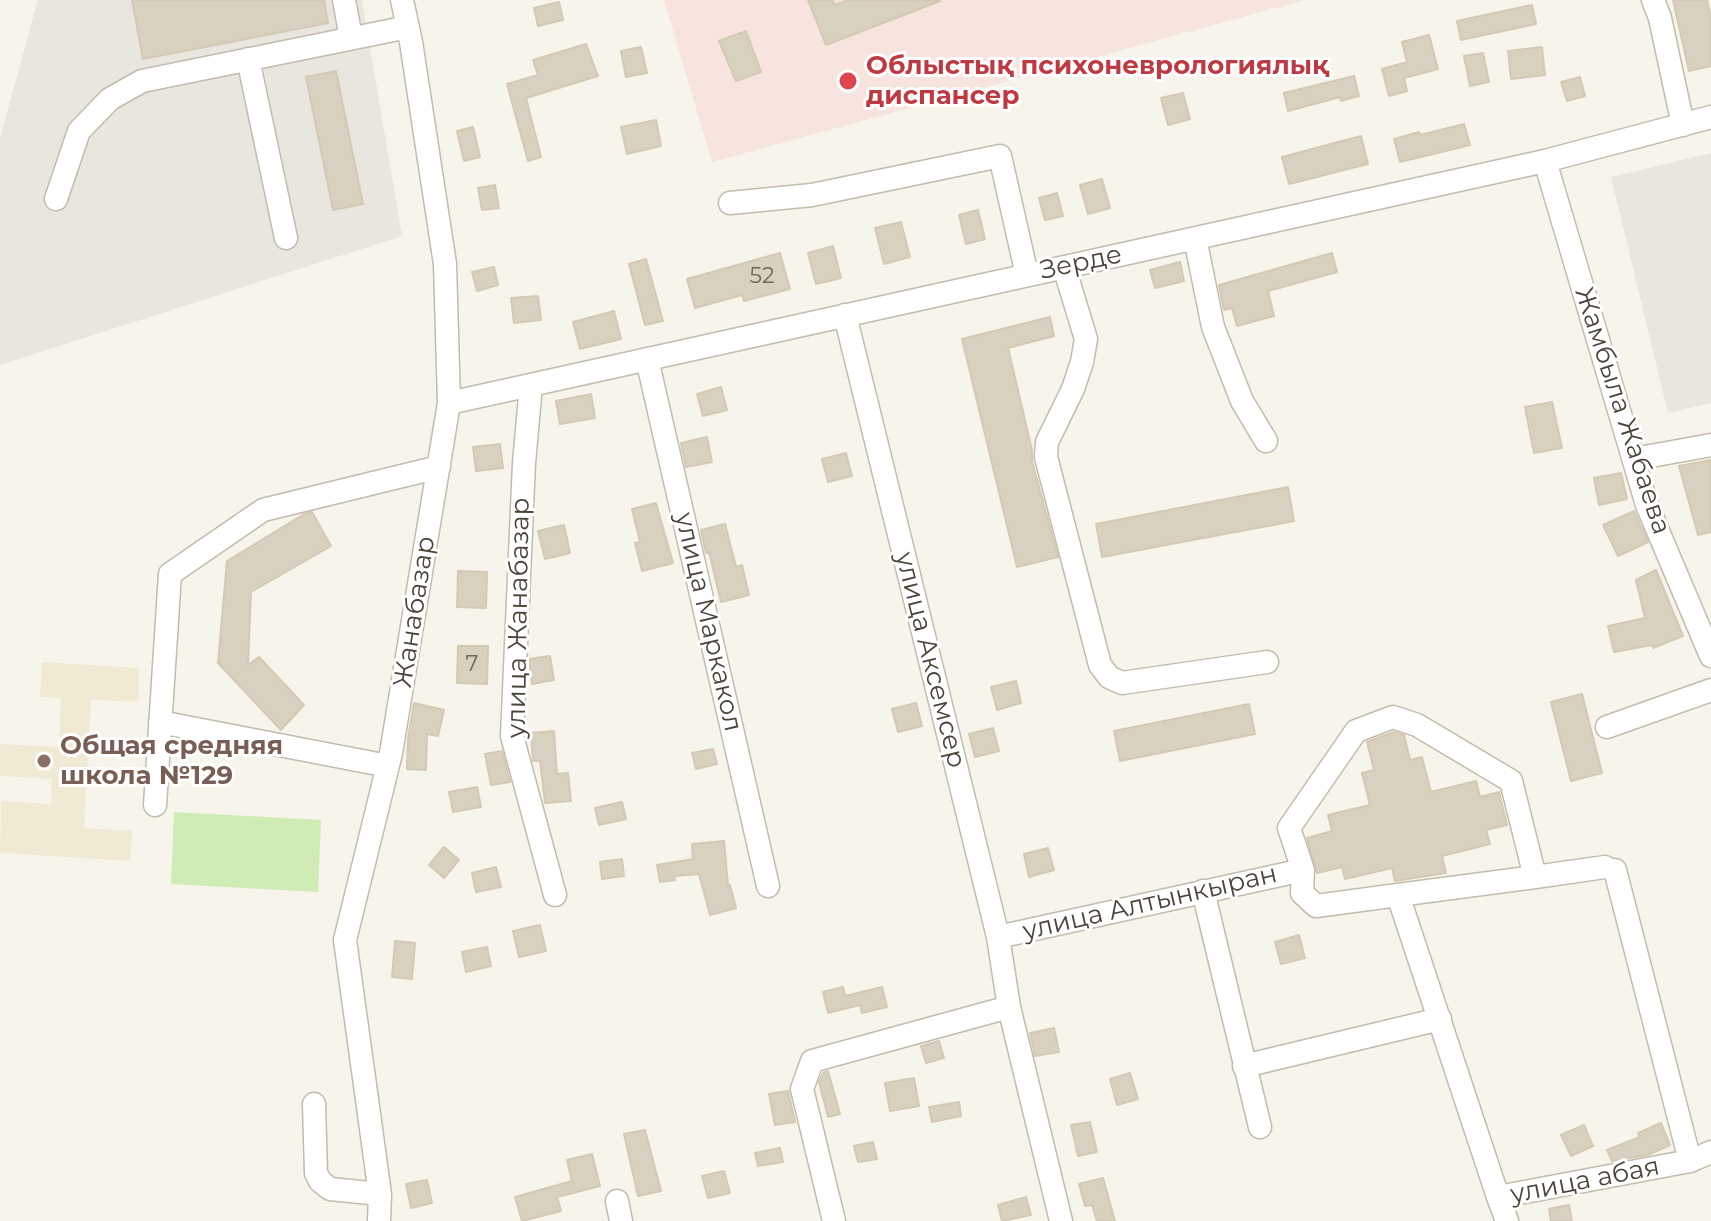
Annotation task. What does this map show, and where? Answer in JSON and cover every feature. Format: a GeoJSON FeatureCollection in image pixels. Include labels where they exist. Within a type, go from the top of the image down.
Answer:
{"type":"FeatureCollection","features":[{"type":"Feature","properties":{"kind":"street"},"geometry":{"type":"LineString","coordinates":[[344,0],[351,38]]}},
{"type":"Feature","properties":{"kind":"street","name":"Жанабазар"},"geometry":{"type":"LineString","coordinates":[[379,1221],[380,1194],[345,940],[388,766],[449,403],[445,264],[402,0]]}},
{"type":"Feature","properties":{"kind":"street"},"geometry":{"type":"LineString","coordinates":[[1653,0],[1660,18],[1683,125]]}},
{"type":"Feature","properties":{"kind":"street"},"geometry":{"type":"LineString","coordinates":[[56,199],[79,131],[110,99],[142,81],[408,27]]}},
{"type":"Feature","properties":{"kind":"street"},"geometry":{"type":"LineString","coordinates":[[248,59],[286,238]]}},
{"type":"Feature","properties":{"kind":"street","name":"Зерде"},"geometry":{"type":"LineString","coordinates":[[449,403],[1545,161],[1711,117]]}},
{"type":"Feature","properties":{"kind":"street"},"geometry":{"type":"LineString","coordinates":[[730,203],[812,195],[1000,156],[1027,275]]}},
{"type":"Feature","properties":{"kind":"street","name":"Жамбыла Жабаева"},"geometry":{"type":"LineString","coordinates":[[1545,161],[1647,505],[1711,656]]}},
{"type":"Feature","properties":{"kind":"street"},"geometry":{"type":"LineString","coordinates":[[1195,238],[1213,327],[1242,401],[1266,441]]}},
{"type":"Feature","properties":{"kind":"street"},"geometry":{"type":"LineString","coordinates":[[1064,267],[1086,339],[1073,389],[1058,414],[1047,442],[1046,457],[1100,665],[1109,677],[1122,683],[1267,662]]}},
{"type":"Feature","properties":{"kind":"street","name":"улица Аксемсер"},"geometry":{"type":"LineString","coordinates":[[845,315],[998,937],[1009,1007],[1061,1221]]}},
{"type":"Feature","properties":{"kind":"street","name":"улица Маркакол"},"geometry":{"type":"LineString","coordinates":[[647,359],[768,886]]}},
{"type":"Feature","properties":{"kind":"street","name":"улица Жанабазар"},"geometry":{"type":"LineString","coordinates":[[531,385],[523,477],[512,736],[555,895]]}},
{"type":"Feature","properties":{"kind":"street"},"geometry":{"type":"LineString","coordinates":[[1634,459],[1711,445]]}},
{"type":"Feature","properties":{"kind":"street"},"geometry":{"type":"LineString","coordinates":[[155,805],[170,574],[263,510],[439,467]]}},
{"type":"Feature","properties":{"kind":"street"},"geometry":{"type":"LineString","coordinates":[[1607,727],[1711,690]]}},
{"type":"Feature","properties":{"kind":"street"},"geometry":{"type":"LineString","coordinates":[[1393,717],[1417,725],[1511,781],[1535,877],[1316,906],[1302,893],[1303,870],[1289,828],[1356,731],[1393,717]]}},
{"type":"Feature","properties":{"kind":"street"},"geometry":{"type":"LineString","coordinates":[[160,722],[388,766]]}},
{"type":"Feature","properties":{"kind":"street","name":"улица абая"},"geometry":{"type":"LineString","coordinates":[[1398,895],[1498,1197],[1690,1161],[1610,868],[1535,877]]}},
{"type":"Feature","properties":{"kind":"street","name":"улица Алтынкыран"},"geometry":{"type":"LineString","coordinates":[[998,937],[1303,870]]}},
{"type":"Feature","properties":{"kind":"street"},"geometry":{"type":"LineString","coordinates":[[1203,891],[1260,1127]]}},
{"type":"Feature","properties":{"kind":"street"},"geometry":{"type":"LineString","coordinates":[[834,1221],[802,1089],[812,1061],[1009,1007]]}},
{"type":"Feature","properties":{"kind":"street"},"geometry":{"type":"LineString","coordinates":[[1244,1066],[1440,1019]]}},
{"type":"Feature","properties":{"kind":"street"},"geometry":{"type":"LineString","coordinates":[[314,1104],[316,1173],[320,1181],[330,1189],[380,1194]]}},
{"type":"Feature","properties":{"kind":"street"},"geometry":{"type":"LineString","coordinates":[[1690,1161],[1711,1152]]}},
{"type":"Feature","properties":{"kind":"street"},"geometry":{"type":"LineString","coordinates":[[1498,1197],[1507,1221]]}},
{"type":"Feature","properties":{"kind":"shaded area"},"geometry":{"type":"Polygon","coordinates":[[[38,0],[362,0],[402,236],[0,365],[0,138],[38,0]]]}},
{"type":"Feature","properties":{"kind":"shaded area","name":"Облыстық психоневрологиялық диспансер"},"geometry":{"type":"Polygon","coordinates":[[[664,0],[1305,0],[712,162],[664,0]]]}},
{"type":"Feature","properties":{"kind":"shaded area"},"geometry":{"type":"Polygon","coordinates":[[[1711,153],[1711,403],[1668,413],[1611,177],[1711,153]]]}},
{"type":"Feature","properties":{"kind":"shaded area","name":"Общая средняя школа №129"},"geometry":{"type":"Polygon","coordinates":[[[42,662],[139,668],[138,702],[91,700],[84,828],[132,831],[130,861],[0,853],[1,801],[51,804],[52,779],[0,776],[0,744],[59,747],[61,698],[40,697],[42,662]]]}},
{"type":"Feature","properties":{"kind":"green space"},"geometry":{"type":"Polygon","coordinates":[[[174,812],[321,820],[318,892],[171,884],[174,812]]]}},
{"type":"Feature","properties":{"kind":"building"},"geometry":{"type":"Polygon","coordinates":[[[132,0],[324,0],[328,23],[143,59],[132,0]]]}},
{"type":"Feature","properties":{"kind":"building"},"geometry":{"type":"Polygon","coordinates":[[[808,0],[832,0],[835,5],[848,0],[940,1],[826,45],[808,0]]]}},
{"type":"Feature","properties":{"kind":"building"},"geometry":{"type":"Polygon","coordinates":[[[1673,0],[1707,0],[1711,18],[1711,66],[1689,71],[1673,0]]]}},
{"type":"Feature","properties":{"kind":"building"},"geometry":{"type":"Polygon","coordinates":[[[559,2],[563,20],[538,26],[534,8],[559,2]]]}},
{"type":"Feature","properties":{"kind":"building"},"geometry":{"type":"Polygon","coordinates":[[[1532,5],[1536,24],[1461,40],[1457,21],[1532,5]]]}},
{"type":"Feature","properties":{"kind":"building"},"geometry":{"type":"Polygon","coordinates":[[[746,31],[761,72],[736,81],[719,41],[746,31]]]}},
{"type":"Feature","properties":{"kind":"building"},"geometry":{"type":"Polygon","coordinates":[[[1429,35],[1438,69],[1404,78],[1407,91],[1389,96],[1382,69],[1407,62],[1402,42],[1429,35]]]}},
{"type":"Feature","properties":{"kind":"building"},"geometry":{"type":"Polygon","coordinates":[[[586,44],[598,76],[526,98],[541,157],[528,161],[507,84],[538,75],[533,60],[586,44]]]}},
{"type":"Feature","properties":{"kind":"building"},"geometry":{"type":"Polygon","coordinates":[[[641,47],[647,73],[626,77],[621,51],[641,47]]]}},
{"type":"Feature","properties":{"kind":"building"},"geometry":{"type":"Polygon","coordinates":[[[1542,47],[1545,75],[1511,79],[1508,51],[1542,47]]]}},
{"type":"Feature","properties":{"kind":"building"},"geometry":{"type":"Polygon","coordinates":[[[1483,53],[1489,82],[1470,86],[1464,56],[1483,53]]]}},
{"type":"Feature","properties":{"kind":"building"},"geometry":{"type":"Polygon","coordinates":[[[336,71],[363,204],[333,210],[306,77],[336,71]]]}},
{"type":"Feature","properties":{"kind":"building"},"geometry":{"type":"Polygon","coordinates":[[[1354,76],[1359,96],[1341,101],[1340,97],[1288,111],[1284,93],[1354,76]]]}},
{"type":"Feature","properties":{"kind":"building"},"geometry":{"type":"Polygon","coordinates":[[[1580,77],[1585,96],[1567,101],[1561,82],[1580,77]]]}},
{"type":"Feature","properties":{"kind":"building"},"geometry":{"type":"Polygon","coordinates":[[[1183,93],[1190,119],[1168,125],[1161,98],[1183,93]]]}},
{"type":"Feature","properties":{"kind":"building"},"geometry":{"type":"Polygon","coordinates":[[[656,120],[661,146],[627,154],[621,127],[656,120]]]}},
{"type":"Feature","properties":{"kind":"building"},"geometry":{"type":"Polygon","coordinates":[[[1464,124],[1470,145],[1400,162],[1394,139],[1464,124]]]}},
{"type":"Feature","properties":{"kind":"building"},"geometry":{"type":"Polygon","coordinates":[[[473,127],[480,157],[464,161],[457,131],[473,127]]]}},
{"type":"Feature","properties":{"kind":"building"},"geometry":{"type":"Polygon","coordinates":[[[1361,136],[1368,164],[1289,184],[1282,157],[1361,136]]]}},
{"type":"Feature","properties":{"kind":"building"},"geometry":{"type":"Polygon","coordinates":[[[1102,179],[1110,208],[1088,214],[1080,185],[1102,179]]]}},
{"type":"Feature","properties":{"kind":"building"},"geometry":{"type":"Polygon","coordinates":[[[495,185],[499,208],[482,210],[478,188],[495,185]]]}},
{"type":"Feature","properties":{"kind":"building"},"geometry":{"type":"Polygon","coordinates":[[[1057,193],[1063,216],[1045,220],[1039,198],[1057,193]]]}},
{"type":"Feature","properties":{"kind":"building"},"geometry":{"type":"Polygon","coordinates":[[[978,210],[985,239],[966,244],[959,215],[978,210]]]}},
{"type":"Feature","properties":{"kind":"building"},"geometry":{"type":"Polygon","coordinates":[[[901,222],[910,257],[884,264],[875,228],[901,222]]]}},
{"type":"Feature","properties":{"kind":"building"},"geometry":{"type":"Polygon","coordinates":[[[833,246],[841,278],[816,284],[808,253],[833,246]]]}},
{"type":"Feature","properties":{"kind":"building"},"geometry":{"type":"Polygon","coordinates":[[[780,253],[790,289],[744,301],[742,295],[695,308],[687,279],[780,253]]]}},
{"type":"Feature","properties":{"kind":"building"},"geometry":{"type":"Polygon","coordinates":[[[1332,253],[1337,272],[1268,291],[1274,316],[1237,326],[1232,308],[1224,310],[1219,285],[1332,253]]]}},
{"type":"Feature","properties":{"kind":"building"},"geometry":{"type":"Polygon","coordinates":[[[646,259],[663,321],[645,325],[629,264],[646,259]]]}},
{"type":"Feature","properties":{"kind":"building"},"geometry":{"type":"Polygon","coordinates":[[[1180,262],[1184,281],[1155,288],[1150,270],[1180,262]]]}},
{"type":"Feature","properties":{"kind":"building"},"geometry":{"type":"Polygon","coordinates":[[[494,267],[498,285],[477,291],[472,272],[494,267]]]}},
{"type":"Feature","properties":{"kind":"building"},"geometry":{"type":"Polygon","coordinates":[[[538,296],[541,320],[514,323],[511,298],[538,296]]]}},
{"type":"Feature","properties":{"kind":"building"},"geometry":{"type":"Polygon","coordinates":[[[614,311],[621,339],[580,349],[573,322],[614,311]]]}},
{"type":"Feature","properties":{"kind":"building"},"geometry":{"type":"Polygon","coordinates":[[[1050,317],[1054,336],[1008,348],[1032,461],[1058,557],[1017,567],[962,339],[1050,317]]]}},
{"type":"Feature","properties":{"kind":"building"},"geometry":{"type":"Polygon","coordinates":[[[721,387],[727,410],[703,416],[697,394],[721,387]]]}},
{"type":"Feature","properties":{"kind":"building"},"geometry":{"type":"Polygon","coordinates":[[[591,394],[595,418],[560,424],[556,401],[591,394]]]}},
{"type":"Feature","properties":{"kind":"building"},"geometry":{"type":"Polygon","coordinates":[[[1552,402],[1562,448],[1534,453],[1525,407],[1552,402]]]}},
{"type":"Feature","properties":{"kind":"building"},"geometry":{"type":"Polygon","coordinates":[[[707,437],[712,462],[686,467],[681,443],[707,437]]]}},
{"type":"Feature","properties":{"kind":"building"},"geometry":{"type":"Polygon","coordinates":[[[500,444],[503,468],[476,471],[473,447],[500,444]]]}},
{"type":"Feature","properties":{"kind":"building"},"geometry":{"type":"Polygon","coordinates":[[[846,453],[852,476],[828,482],[822,459],[846,453]]]}},
{"type":"Feature","properties":{"kind":"building"},"geometry":{"type":"Polygon","coordinates":[[[1711,460],[1711,532],[1698,535],[1679,466],[1711,460]]]}},
{"type":"Feature","properties":{"kind":"building"},"geometry":{"type":"Polygon","coordinates":[[[1621,473],[1627,499],[1599,505],[1594,478],[1621,473]]]}},
{"type":"Feature","properties":{"kind":"building"},"geometry":{"type":"Polygon","coordinates":[[[1288,487],[1294,521],[1102,557],[1096,524],[1288,487]]]}},
{"type":"Feature","properties":{"kind":"building"},"geometry":{"type":"Polygon","coordinates":[[[656,503],[673,563],[642,571],[635,543],[640,542],[632,509],[656,503]]]}},
{"type":"Feature","properties":{"kind":"building"},"geometry":{"type":"Polygon","coordinates":[[[1634,511],[1648,542],[1618,556],[1603,525],[1634,511]]]}},
{"type":"Feature","properties":{"kind":"building"},"geometry":{"type":"Polygon","coordinates":[[[312,512],[331,546],[251,592],[248,665],[259,657],[304,705],[281,730],[218,663],[227,561],[312,512]]]}},
{"type":"Feature","properties":{"kind":"building"},"geometry":{"type":"Polygon","coordinates":[[[725,524],[736,567],[742,565],[749,595],[721,602],[701,530],[725,524]]]}},
{"type":"Feature","properties":{"kind":"building"},"geometry":{"type":"Polygon","coordinates":[[[564,525],[570,553],[545,559],[538,531],[564,525]]]}},
{"type":"Feature","properties":{"kind":"building"},"geometry":{"type":"Polygon","coordinates":[[[1656,570],[1683,636],[1653,648],[1652,645],[1614,652],[1608,626],[1645,618],[1636,580],[1656,570]]]}},
{"type":"Feature","properties":{"kind":"building"},"geometry":{"type":"Polygon","coordinates":[[[458,571],[487,572],[486,608],[457,607],[458,571]]]}},
{"type":"Feature","properties":{"kind":"building"},"geometry":{"type":"Polygon","coordinates":[[[458,646],[488,646],[487,684],[457,683],[458,646]]]}},
{"type":"Feature","properties":{"kind":"building"},"geometry":{"type":"Polygon","coordinates":[[[550,656],[554,680],[532,684],[529,659],[550,656]]]}},
{"type":"Feature","properties":{"kind":"building"},"geometry":{"type":"Polygon","coordinates":[[[1016,681],[1021,703],[997,710],[991,687],[1016,681]]]}},
{"type":"Feature","properties":{"kind":"building"},"geometry":{"type":"Polygon","coordinates":[[[1582,694],[1602,773],[1571,781],[1551,702],[1582,694]]]}},
{"type":"Feature","properties":{"kind":"building"},"geometry":{"type":"Polygon","coordinates":[[[414,703],[444,710],[438,736],[427,734],[426,770],[407,769],[414,703]]]}},
{"type":"Feature","properties":{"kind":"building"},"geometry":{"type":"Polygon","coordinates":[[[916,703],[922,726],[898,732],[892,709],[916,703]]]}},
{"type":"Feature","properties":{"kind":"building"},"geometry":{"type":"Polygon","coordinates":[[[1249,704],[1255,734],[1120,761],[1114,731],[1249,704]]]}},
{"type":"Feature","properties":{"kind":"building"},"geometry":{"type":"Polygon","coordinates":[[[993,728],[999,751],[975,757],[969,734],[993,728]]]}},
{"type":"Feature","properties":{"kind":"building"},"geometry":{"type":"Polygon","coordinates":[[[554,731],[557,774],[568,773],[571,801],[545,803],[540,761],[533,761],[531,733],[554,731]]]}},
{"type":"Feature","properties":{"kind":"building"},"geometry":{"type":"Polygon","coordinates":[[[1394,732],[1404,735],[1410,760],[1422,757],[1431,792],[1476,781],[1480,797],[1499,792],[1507,825],[1486,830],[1490,844],[1442,856],[1446,873],[1395,881],[1392,868],[1345,879],[1342,867],[1317,873],[1307,838],[1332,831],[1328,815],[1370,805],[1362,773],[1374,770],[1367,742],[1394,732]]]}},
{"type":"Feature","properties":{"kind":"building"},"geometry":{"type":"Polygon","coordinates":[[[713,749],[717,764],[696,769],[692,753],[713,749]]]}},
{"type":"Feature","properties":{"kind":"building"},"geometry":{"type":"Polygon","coordinates":[[[502,751],[510,782],[491,785],[485,754],[502,751]]]}},
{"type":"Feature","properties":{"kind":"building"},"geometry":{"type":"Polygon","coordinates":[[[477,787],[481,807],[453,812],[449,792],[477,787]]]}},
{"type":"Feature","properties":{"kind":"building"},"geometry":{"type":"Polygon","coordinates":[[[622,802],[626,819],[599,825],[595,808],[622,802]]]}},
{"type":"Feature","properties":{"kind":"building"},"geometry":{"type":"Polygon","coordinates":[[[724,841],[728,885],[736,908],[710,915],[699,874],[674,876],[675,880],[660,882],[657,865],[693,859],[692,844],[724,841]]]}},
{"type":"Feature","properties":{"kind":"building"},"geometry":{"type":"Polygon","coordinates":[[[444,847],[459,860],[444,878],[429,865],[444,847]]]}},
{"type":"Feature","properties":{"kind":"building"},"geometry":{"type":"Polygon","coordinates":[[[1048,848],[1054,870],[1029,877],[1024,854],[1048,848]]]}},
{"type":"Feature","properties":{"kind":"building"},"geometry":{"type":"Polygon","coordinates":[[[622,859],[624,876],[602,879],[600,862],[622,859]]]}},
{"type":"Feature","properties":{"kind":"building"},"geometry":{"type":"Polygon","coordinates":[[[496,867],[501,887],[476,892],[472,873],[496,867]]]}},
{"type":"Feature","properties":{"kind":"building"},"geometry":{"type":"Polygon","coordinates":[[[540,925],[546,951],[519,957],[513,931],[540,925]]]}},
{"type":"Feature","properties":{"kind":"building"},"geometry":{"type":"Polygon","coordinates":[[[1299,935],[1305,958],[1281,964],[1275,942],[1299,935]]]}},
{"type":"Feature","properties":{"kind":"building"},"geometry":{"type":"Polygon","coordinates":[[[395,941],[415,943],[412,979],[392,977],[395,941]]]}},
{"type":"Feature","properties":{"kind":"building"},"geometry":{"type":"Polygon","coordinates":[[[487,947],[491,966],[466,972],[462,952],[487,947]]]}},
{"type":"Feature","properties":{"kind":"building"},"geometry":{"type":"Polygon","coordinates":[[[843,987],[845,996],[882,987],[887,1007],[862,1013],[860,1005],[828,1013],[823,992],[843,987]]]}},
{"type":"Feature","properties":{"kind":"building"},"geometry":{"type":"Polygon","coordinates":[[[1054,1028],[1059,1052],[1035,1056],[1030,1033],[1054,1028]]]}},
{"type":"Feature","properties":{"kind":"building"},"geometry":{"type":"Polygon","coordinates":[[[939,1041],[944,1058],[926,1063],[921,1046],[939,1041]]]}},
{"type":"Feature","properties":{"kind":"building"},"geometry":{"type":"Polygon","coordinates":[[[828,1071],[840,1114],[828,1117],[819,1082],[823,1073],[828,1071]]]}},
{"type":"Feature","properties":{"kind":"building"},"geometry":{"type":"Polygon","coordinates":[[[1130,1073],[1138,1099],[1117,1105],[1110,1079],[1130,1073]]]}},
{"type":"Feature","properties":{"kind":"building"},"geometry":{"type":"Polygon","coordinates":[[[914,1078],[919,1106],[890,1111],[885,1083],[914,1078]]]}},
{"type":"Feature","properties":{"kind":"building"},"geometry":{"type":"Polygon","coordinates":[[[788,1091],[795,1122],[775,1125],[769,1094],[788,1091]]]}},
{"type":"Feature","properties":{"kind":"building"},"geometry":{"type":"Polygon","coordinates":[[[959,1102],[961,1116],[932,1122],[929,1107],[959,1102]]]}},
{"type":"Feature","properties":{"kind":"building"},"geometry":{"type":"Polygon","coordinates":[[[1090,1122],[1097,1152],[1078,1156],[1071,1125],[1090,1122]]]}},
{"type":"Feature","properties":{"kind":"building"},"geometry":{"type":"Polygon","coordinates":[[[1661,1123],[1670,1145],[1648,1155],[1612,1161],[1607,1150],[1640,1137],[1638,1133],[1661,1123]]]}},
{"type":"Feature","properties":{"kind":"building"},"geometry":{"type":"Polygon","coordinates":[[[1584,1125],[1593,1146],[1571,1156],[1561,1135],[1584,1125]]]}},
{"type":"Feature","properties":{"kind":"building"},"geometry":{"type":"Polygon","coordinates":[[[645,1130],[661,1191],[638,1196],[624,1134],[645,1130]]]}},
{"type":"Feature","properties":{"kind":"building"},"geometry":{"type":"Polygon","coordinates":[[[873,1142],[877,1159],[858,1162],[854,1146],[873,1142]]]}},
{"type":"Feature","properties":{"kind":"building"},"geometry":{"type":"Polygon","coordinates":[[[780,1148],[783,1162],[758,1166],[755,1153],[780,1148]]]}},
{"type":"Feature","properties":{"kind":"building"},"geometry":{"type":"Polygon","coordinates":[[[592,1154],[600,1186],[557,1197],[561,1211],[522,1221],[515,1197],[572,1181],[567,1160],[592,1154]]]}},
{"type":"Feature","properties":{"kind":"building"},"geometry":{"type":"Polygon","coordinates":[[[724,1171],[730,1193],[708,1198],[702,1176],[724,1171]]]}},
{"type":"Feature","properties":{"kind":"building"},"geometry":{"type":"Polygon","coordinates":[[[1103,1178],[1115,1221],[1097,1221],[1092,1205],[1085,1206],[1079,1184],[1103,1178]]]}},
{"type":"Feature","properties":{"kind":"building"},"geometry":{"type":"Polygon","coordinates":[[[427,1180],[432,1203],[411,1208],[406,1184],[427,1180]]]}},
{"type":"Feature","properties":{"kind":"building"},"geometry":{"type":"Polygon","coordinates":[[[1026,1197],[1031,1215],[1002,1221],[998,1205],[1026,1197]]]}},
{"type":"Feature","properties":{"kind":"building"},"geometry":{"type":"Polygon","coordinates":[[[1569,1205],[1572,1221],[1551,1221],[1549,1209],[1569,1205]]]}},
{"type":"Feature","properties":{"kind":"place","name":"Облыстық психоневрологиялық диспансер"},"geometry":{"type":"Point","coordinates":[848,81]}},
{"type":"Feature","properties":{"kind":"place","name":"Общая средняя школа №129"},"geometry":{"type":"Point","coordinates":[44,761]}}]}
